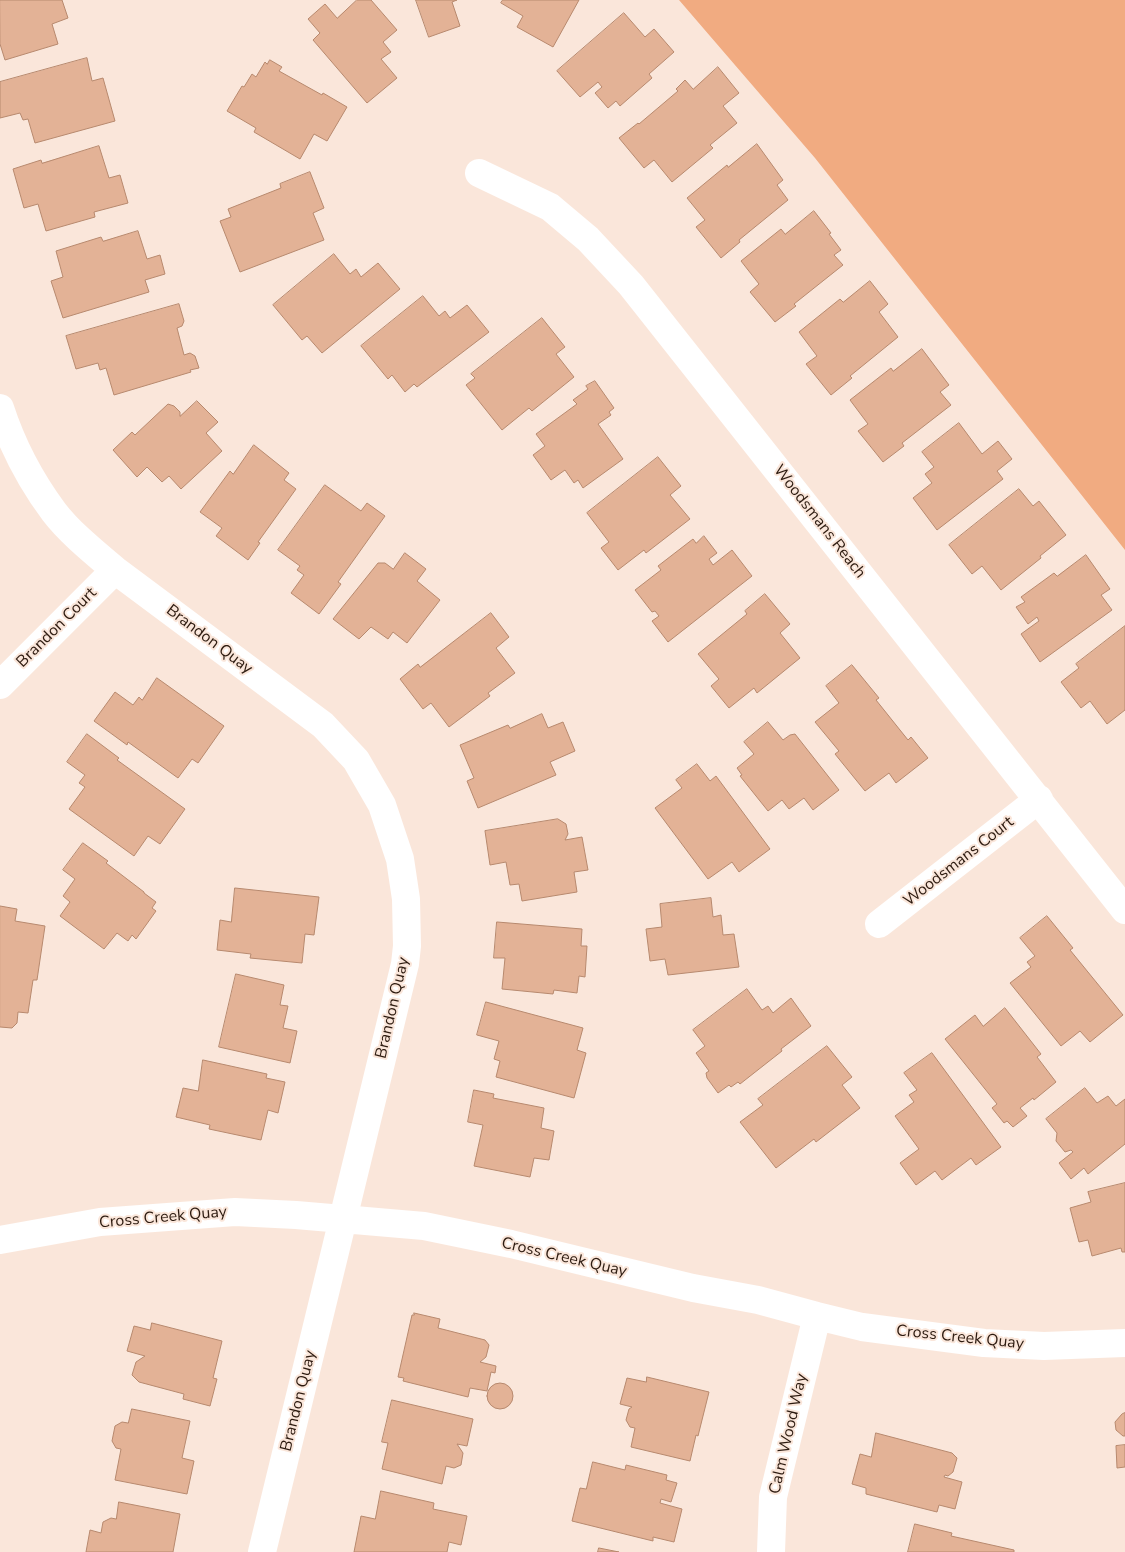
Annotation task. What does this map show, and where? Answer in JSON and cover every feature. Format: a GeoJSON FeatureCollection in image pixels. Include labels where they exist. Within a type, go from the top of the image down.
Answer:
{"type":"FeatureCollection","features":[{"type":"Feature","properties":{"kind":"street","name":"Woodsmans Reach"},"geometry":{"type":"LineString","coordinates":[[479,172],[550,207],[588,238],[631,284],[1125,910]]}},
{"type":"Feature","properties":{"kind":"street","name":"Brandon Quay"},"geometry":{"type":"LineString","coordinates":[[0,408],[5,424],[26,470],[55,514],[91,550],[115,570],[323,725],[356,760],[382,805],[400,859],[406,899],[407,946],[405,964],[262,1552]]}},
{"type":"Feature","properties":{"kind":"street","name":"Brandon Court"},"geometry":{"type":"LineString","coordinates":[[0,685],[115,570]]}},
{"type":"Feature","properties":{"kind":"street","name":"Woodsmans Court"},"geometry":{"type":"LineString","coordinates":[[879,924],[1039,799]]}},
{"type":"Feature","properties":{"kind":"street","name":"Cross Creek Quay"},"geometry":{"type":"LineString","coordinates":[[0,1240],[100,1222],[235,1212],[296,1215],[424,1226],[511,1244],[693,1288],[758,1300],[862,1327],[984,1343],[1044,1346],[1125,1343]]}},
{"type":"Feature","properties":{"kind":"street","name":"Calm Wood Way"},"geometry":{"type":"LineString","coordinates":[[771,1552],[773,1497],[817,1316]]}},
{"type":"Feature","properties":{"kind":"shaded area"},"geometry":{"type":"Polygon","coordinates":[[[679,0],[1125,0],[1125,550],[815,158],[679,0]]]}},
{"type":"Feature","properties":{"kind":"building"},"geometry":{"type":"Polygon","coordinates":[[[0,0],[62,0],[68,18],[52,24],[58,44],[5,60],[0,44],[0,0]]]}},
{"type":"Feature","properties":{"kind":"building"},"geometry":{"type":"Polygon","coordinates":[[[357,0],[371,0],[397,30],[383,42],[391,52],[381,59],[397,78],[367,103],[313,40],[320,33],[308,19],[325,4],[337,18],[357,0]]]}},
{"type":"Feature","properties":{"kind":"building"},"geometry":{"type":"Polygon","coordinates":[[[416,0],[457,0],[452,2],[460,26],[429,37],[416,0]]]}},
{"type":"Feature","properties":{"kind":"building"},"geometry":{"type":"Polygon","coordinates":[[[503,0],[579,0],[553,47],[517,27],[523,16],[501,3],[503,0]]]}},
{"type":"Feature","properties":{"kind":"building"},"geometry":{"type":"Polygon","coordinates":[[[624,13],[645,37],[654,29],[674,52],[649,74],[652,78],[620,106],[616,101],[608,108],[595,93],[602,87],[598,82],[580,97],[557,71],[624,13]]]}},
{"type":"Feature","properties":{"kind":"building"},"geometry":{"type":"Polygon","coordinates":[[[87,58],[92,81],[103,78],[115,121],[35,143],[28,119],[23,120],[20,113],[0,118],[0,82],[87,58]]]}},
{"type":"Feature","properties":{"kind":"building"},"geometry":{"type":"Polygon","coordinates":[[[270,60],[282,67],[279,71],[347,107],[327,141],[314,134],[300,159],[254,132],[256,128],[227,111],[242,86],[244,87],[252,74],[256,77],[265,62],[267,64],[270,60]]]}},
{"type":"Feature","properties":{"kind":"building"},"geometry":{"type":"Polygon","coordinates":[[[718,67],[739,93],[723,106],[737,123],[710,145],[713,148],[672,182],[654,160],[644,168],[619,138],[639,124],[678,91],[676,89],[685,80],[693,89],[718,67]]]}},
{"type":"Feature","properties":{"kind":"building"},"geometry":{"type":"Polygon","coordinates":[[[757,144],[783,180],[777,185],[788,200],[739,240],[740,242],[721,258],[696,227],[705,220],[687,198],[727,165],[728,167],[757,144]]]}},
{"type":"Feature","properties":{"kind":"building"},"geometry":{"type":"Polygon","coordinates":[[[99,146],[109,178],[120,175],[128,203],[94,212],[95,217],[46,231],[38,204],[24,208],[13,169],[41,160],[42,163],[99,146]]]}},
{"type":"Feature","properties":{"kind":"building"},"geometry":{"type":"Polygon","coordinates":[[[310,172],[324,208],[313,213],[324,240],[240,272],[220,221],[231,217],[228,209],[281,188],[280,184],[310,172]]]}},
{"type":"Feature","properties":{"kind":"building"},"geometry":{"type":"Polygon","coordinates":[[[814,211],[841,250],[834,255],[843,265],[794,304],[796,306],[775,322],[750,292],[759,284],[741,261],[781,229],[785,234],[814,211]]]}},
{"type":"Feature","properties":{"kind":"building"},"geometry":{"type":"Polygon","coordinates":[[[138,231],[147,259],[160,255],[165,274],[145,280],[149,292],[63,318],[51,281],[63,277],[56,251],[101,237],[103,241],[138,231]]]}},
{"type":"Feature","properties":{"kind":"building"},"geometry":{"type":"Polygon","coordinates":[[[334,254],[350,274],[356,269],[361,277],[378,263],[400,289],[322,353],[307,336],[302,340],[273,305],[334,254]]]}},
{"type":"Feature","properties":{"kind":"building"},"geometry":{"type":"Polygon","coordinates":[[[870,281],[888,304],[879,312],[898,337],[850,376],[852,378],[831,395],[806,364],[817,356],[799,332],[840,299],[843,302],[870,281]]]}},
{"type":"Feature","properties":{"kind":"building"},"geometry":{"type":"Polygon","coordinates":[[[423,296],[439,316],[445,311],[450,318],[467,305],[489,332],[417,387],[414,384],[405,392],[392,375],[388,379],[361,346],[423,296]]]}},
{"type":"Feature","properties":{"kind":"building"},"geometry":{"type":"Polygon","coordinates":[[[179,304],[184,321],[182,326],[177,328],[184,355],[190,353],[195,356],[199,368],[114,395],[106,368],[100,370],[98,363],[76,369],[66,336],[179,304]]]}},
{"type":"Feature","properties":{"kind":"building"},"geometry":{"type":"Polygon","coordinates":[[[542,318],[565,347],[556,354],[574,377],[532,411],[529,408],[502,430],[466,385],[475,378],[471,374],[542,318]]]}},
{"type":"Feature","properties":{"kind":"building"},"geometry":{"type":"Polygon","coordinates":[[[922,349],[949,385],[940,392],[951,405],[902,443],[904,446],[883,462],[858,431],[868,424],[850,400],[891,368],[893,371],[922,349]]]}},
{"type":"Feature","properties":{"kind":"building"},"geometry":{"type":"Polygon","coordinates":[[[595,381],[614,408],[609,412],[611,415],[598,424],[623,459],[583,488],[578,480],[574,483],[565,470],[551,480],[533,455],[545,446],[536,434],[577,404],[573,400],[588,389],[586,386],[595,381]]]}},
{"type":"Feature","properties":{"kind":"building"},"geometry":{"type":"Polygon","coordinates":[[[197,401],[218,422],[206,433],[222,451],[181,489],[169,476],[162,482],[147,467],[137,477],[113,450],[132,432],[135,435],[168,404],[174,406],[180,412],[180,416],[197,401]]]}},
{"type":"Feature","properties":{"kind":"building"},"geometry":{"type":"Polygon","coordinates":[[[959,423],[982,454],[998,441],[1012,459],[997,471],[1003,479],[937,530],[913,498],[932,483],[925,474],[934,467],[922,452],[959,423]]]}},
{"type":"Feature","properties":{"kind":"building"},"geometry":{"type":"Polygon","coordinates":[[[254,445],[289,473],[284,480],[296,489],[258,542],[260,543],[248,560],[216,536],[222,528],[200,512],[230,471],[233,474],[254,445]]]}},
{"type":"Feature","properties":{"kind":"building"},"geometry":{"type":"Polygon","coordinates":[[[658,457],[681,486],[670,495],[690,519],[646,553],[644,550],[618,570],[601,548],[609,542],[587,513],[658,457]]]}},
{"type":"Feature","properties":{"kind":"building"},"geometry":{"type":"Polygon","coordinates":[[[325,485],[361,511],[367,503],[385,516],[338,582],[341,584],[319,614],[291,593],[304,575],[297,570],[300,566],[278,550],[325,485]]]}},
{"type":"Feature","properties":{"kind":"building"},"geometry":{"type":"Polygon","coordinates":[[[1019,489],[1033,506],[1039,501],[1066,535],[1001,590],[982,566],[972,574],[949,545],[1019,489]]]}},
{"type":"Feature","properties":{"kind":"building"},"geometry":{"type":"Polygon","coordinates":[[[704,536],[717,553],[709,559],[713,565],[732,550],[752,576],[668,642],[652,621],[659,616],[655,611],[652,612],[635,590],[661,570],[658,566],[693,539],[696,543],[704,536]]]}},
{"type":"Feature","properties":{"kind":"building"},"geometry":{"type":"Polygon","coordinates":[[[405,553],[426,569],[417,581],[440,600],[407,643],[393,632],[388,639],[371,627],[359,639],[333,619],[378,563],[385,563],[393,569],[405,553]]]}},
{"type":"Feature","properties":{"kind":"building"},"geometry":{"type":"Polygon","coordinates":[[[1086,555],[1110,589],[1101,595],[1112,610],[1040,662],[1021,634],[1039,621],[1037,617],[1028,624],[1016,607],[1025,602],[1021,597],[1054,573],[1057,576],[1086,555]]]}},
{"type":"Feature","properties":{"kind":"building"},"geometry":{"type":"Polygon","coordinates":[[[765,594],[790,624],[780,633],[800,658],[757,693],[754,688],[729,708],[711,686],[719,679],[698,654],[747,614],[745,611],[765,594]]]}},
{"type":"Feature","properties":{"kind":"building"},"geometry":{"type":"Polygon","coordinates":[[[491,613],[509,637],[496,648],[515,673],[488,693],[490,696],[449,727],[431,703],[423,709],[400,679],[418,664],[420,667],[491,613]]]}},
{"type":"Feature","properties":{"kind":"building"},"geometry":{"type":"Polygon","coordinates":[[[1125,626],[1125,710],[1107,724],[1090,701],[1081,708],[1061,682],[1079,668],[1076,664],[1125,626]]]}},
{"type":"Feature","properties":{"kind":"building"},"geometry":{"type":"Polygon","coordinates":[[[852,665],[879,698],[876,700],[908,740],[911,737],[928,758],[896,783],[889,773],[865,791],[835,754],[839,751],[815,722],[839,703],[826,686],[852,665]]]}},
{"type":"Feature","properties":{"kind":"building"},"geometry":{"type":"Polygon","coordinates":[[[157,678],[224,726],[198,763],[192,759],[178,778],[128,742],[127,745],[94,721],[115,692],[133,705],[139,697],[142,700],[157,678]]]}},
{"type":"Feature","properties":{"kind":"building"},"geometry":{"type":"Polygon","coordinates":[[[542,714],[548,728],[563,722],[575,751],[550,762],[556,775],[478,808],[467,781],[474,778],[460,745],[508,725],[510,728],[542,714]]]}},
{"type":"Feature","properties":{"kind":"building"},"geometry":{"type":"Polygon","coordinates":[[[768,722],[783,740],[795,734],[839,790],[813,810],[804,798],[789,809],[782,800],[768,811],[740,776],[742,775],[737,768],[754,754],[744,742],[768,722]]]}},
{"type":"Feature","properties":{"kind":"building"},"geometry":{"type":"Polygon","coordinates":[[[87,734],[119,758],[117,760],[185,809],[160,844],[148,836],[134,856],[69,809],[85,787],[79,783],[85,775],[67,762],[87,734]]]}},
{"type":"Feature","properties":{"kind":"building"},"geometry":{"type":"Polygon","coordinates":[[[697,764],[710,781],[716,776],[770,849],[739,872],[732,862],[708,879],[655,808],[682,788],[676,780],[697,764]]]}},
{"type":"Feature","properties":{"kind":"building"},"geometry":{"type":"Polygon","coordinates":[[[558,819],[566,824],[568,834],[565,840],[582,837],[588,870],[574,872],[577,892],[522,901],[519,884],[510,885],[506,862],[490,865],[485,831],[558,819]]]}},
{"type":"Feature","properties":{"kind":"building"},"geometry":{"type":"Polygon","coordinates":[[[83,843],[108,861],[106,863],[156,902],[152,908],[156,911],[136,939],[132,935],[128,941],[117,933],[104,949],[60,916],[70,902],[63,896],[75,879],[63,870],[83,843]]]}},
{"type":"Feature","properties":{"kind":"building"},"geometry":{"type":"Polygon","coordinates":[[[235,888],[319,897],[314,935],[305,934],[302,963],[250,958],[251,954],[217,950],[220,920],[231,922],[235,888]]]}},
{"type":"Feature","properties":{"kind":"building"},"geometry":{"type":"Polygon","coordinates":[[[711,898],[713,917],[721,915],[723,935],[734,934],[739,967],[668,975],[665,959],[650,961],[646,929],[662,927],[660,904],[711,898]]]}},
{"type":"Feature","properties":{"kind":"building"},"geometry":{"type":"Polygon","coordinates":[[[0,906],[17,909],[15,921],[45,926],[37,980],[33,980],[28,1013],[18,1012],[17,1023],[12,1028],[0,1027],[0,906]]]}},
{"type":"Feature","properties":{"kind":"building"},"geometry":{"type":"Polygon","coordinates":[[[1047,916],[1073,948],[1070,950],[1123,1015],[1090,1042],[1080,1031],[1061,1046],[1010,983],[1031,967],[1027,962],[1035,956],[1020,938],[1047,916]]]}},
{"type":"Feature","properties":{"kind":"building"},"geometry":{"type":"Polygon","coordinates":[[[497,922],[582,929],[581,946],[587,946],[585,977],[579,976],[577,993],[554,990],[553,994],[502,989],[505,958],[494,958],[497,922]]]}},
{"type":"Feature","properties":{"kind":"building"},"geometry":{"type":"Polygon","coordinates":[[[236,974],[284,985],[280,1005],[288,1006],[283,1028],[297,1031],[290,1063],[219,1047],[236,974]]]}},
{"type":"Feature","properties":{"kind":"building"},"geometry":{"type":"Polygon","coordinates":[[[747,989],[762,1010],[768,1006],[773,1013],[791,998],[811,1026],[740,1084],[738,1082],[731,1087],[729,1085],[718,1093],[707,1078],[706,1073],[709,1071],[696,1053],[705,1046],[693,1030],[747,989]]]}},
{"type":"Feature","properties":{"kind":"building"},"geometry":{"type":"Polygon","coordinates":[[[486,1002],[583,1028],[577,1050],[586,1053],[574,1098],[496,1077],[500,1061],[494,1059],[499,1041],[477,1035],[486,1002]]]}},
{"type":"Feature","properties":{"kind":"building"},"geometry":{"type":"Polygon","coordinates":[[[1005,1008],[1041,1054],[1037,1057],[1056,1082],[1034,1100],[1033,1098],[1020,1108],[1027,1116],[1013,1127],[1007,1121],[1004,1123],[992,1108],[997,1104],[945,1039],[975,1015],[983,1026],[1005,1008]]]}},
{"type":"Feature","properties":{"kind":"building"},"geometry":{"type":"Polygon","coordinates":[[[827,1046],[852,1077],[842,1085],[860,1108],[816,1142],[814,1139],[776,1168],[740,1122],[763,1105],[758,1099],[827,1046]]]}},
{"type":"Feature","properties":{"kind":"building"},"geometry":{"type":"Polygon","coordinates":[[[932,1053],[1001,1147],[976,1165],[971,1158],[942,1180],[935,1171],[916,1185],[900,1163],[919,1149],[895,1116],[914,1102],[909,1095],[917,1090],[904,1073],[932,1053]]]}},
{"type":"Feature","properties":{"kind":"building"},"geometry":{"type":"Polygon","coordinates":[[[203,1060],[267,1074],[266,1078],[285,1082],[278,1113],[268,1110],[261,1140],[209,1129],[210,1125],[176,1117],[183,1088],[198,1091],[203,1060]]]}},
{"type":"Feature","properties":{"kind":"building"},"geometry":{"type":"Polygon","coordinates":[[[1085,1088],[1097,1103],[1108,1096],[1116,1106],[1125,1099],[1125,1144],[1088,1174],[1084,1168],[1071,1179],[1059,1163],[1073,1152],[1071,1150],[1065,1152],[1056,1141],[1057,1133],[1046,1119],[1085,1088]]]}},
{"type":"Feature","properties":{"kind":"building"},"geometry":{"type":"Polygon","coordinates":[[[474,1090],[494,1094],[493,1098],[544,1108],[541,1128],[554,1131],[549,1160],[534,1158],[530,1177],[474,1166],[483,1125],[468,1122],[474,1090]]]}},
{"type":"Feature","properties":{"kind":"building"},"geometry":{"type":"Polygon","coordinates":[[[1125,1183],[1125,1252],[1122,1252],[1121,1248],[1092,1256],[1088,1240],[1079,1242],[1070,1208],[1091,1202],[1088,1192],[1125,1183]]]}},
{"type":"Feature","properties":{"kind":"building"},"geometry":{"type":"Polygon","coordinates":[[[414,1313],[440,1319],[438,1328],[485,1340],[489,1345],[486,1357],[480,1362],[496,1366],[495,1373],[491,1372],[487,1391],[470,1388],[468,1397],[403,1381],[404,1378],[398,1377],[414,1313]]]}},
{"type":"Feature","properties":{"kind":"building"},"geometry":{"type":"Polygon","coordinates":[[[152,1323],[222,1341],[213,1378],[217,1379],[210,1406],[183,1399],[184,1394],[139,1382],[132,1375],[136,1362],[145,1356],[127,1351],[134,1326],[150,1330],[152,1323]]]}},
{"type":"Feature","properties":{"kind":"building"},"geometry":{"type":"Polygon","coordinates":[[[647,1377],[709,1392],[690,1461],[631,1447],[635,1428],[630,1427],[626,1420],[629,1409],[632,1407],[620,1404],[627,1378],[646,1382],[647,1377]]]}},
{"type":"Feature","properties":{"kind":"building"},"geometry":{"type":"Polygon","coordinates":[[[500,1383],[509,1387],[513,1396],[509,1405],[500,1409],[491,1405],[487,1396],[491,1387],[500,1383]]]}},
{"type":"Feature","properties":{"kind":"building"},"geometry":{"type":"Polygon","coordinates":[[[392,1400],[473,1419],[467,1446],[457,1444],[463,1453],[461,1465],[454,1468],[446,1466],[442,1484],[382,1469],[388,1443],[382,1442],[392,1400]]]}},
{"type":"Feature","properties":{"kind":"building"},"geometry":{"type":"Polygon","coordinates":[[[132,1409],[190,1421],[182,1458],[194,1461],[187,1494],[115,1480],[121,1449],[116,1448],[112,1441],[115,1426],[122,1422],[128,1423],[132,1409]]]}},
{"type":"Feature","properties":{"kind":"building"},"geometry":{"type":"Polygon","coordinates":[[[1125,1413],[1125,1436],[1123,1436],[1116,1430],[1115,1422],[1125,1413]]]}},
{"type":"Feature","properties":{"kind":"building"},"geometry":{"type":"Polygon","coordinates":[[[876,1433],[952,1453],[957,1458],[953,1472],[944,1477],[962,1482],[955,1509],[939,1505],[937,1512],[866,1494],[866,1488],[852,1484],[860,1454],[871,1457],[876,1433]]]}},
{"type":"Feature","properties":{"kind":"building"},"geometry":{"type":"Polygon","coordinates":[[[1125,1445],[1125,1467],[1117,1468],[1116,1446],[1125,1445]]]}},
{"type":"Feature","properties":{"kind":"building"},"geometry":{"type":"Polygon","coordinates":[[[593,1462],[625,1470],[626,1465],[667,1475],[666,1480],[677,1483],[671,1502],[661,1499],[660,1503],[682,1509],[674,1542],[653,1537],[653,1541],[572,1521],[580,1488],[586,1489],[593,1462]]]}},
{"type":"Feature","properties":{"kind":"building"},"geometry":{"type":"Polygon","coordinates":[[[381,1491],[434,1503],[433,1509],[467,1516],[461,1545],[449,1542],[447,1552],[354,1552],[361,1516],[375,1519],[381,1491]]]}},
{"type":"Feature","properties":{"kind":"building"},"geometry":{"type":"Polygon","coordinates":[[[119,1502],[180,1514],[173,1552],[86,1552],[90,1530],[101,1533],[103,1522],[111,1518],[116,1519],[119,1502]]]}},
{"type":"Feature","properties":{"kind":"building"},"geometry":{"type":"Polygon","coordinates":[[[915,1524],[952,1533],[951,1536],[1014,1550],[1014,1552],[908,1552],[915,1524]]]}},
{"type":"Feature","properties":{"kind":"building"},"geometry":{"type":"Polygon","coordinates":[[[599,1548],[619,1552],[598,1552],[599,1548]]]}}]}
